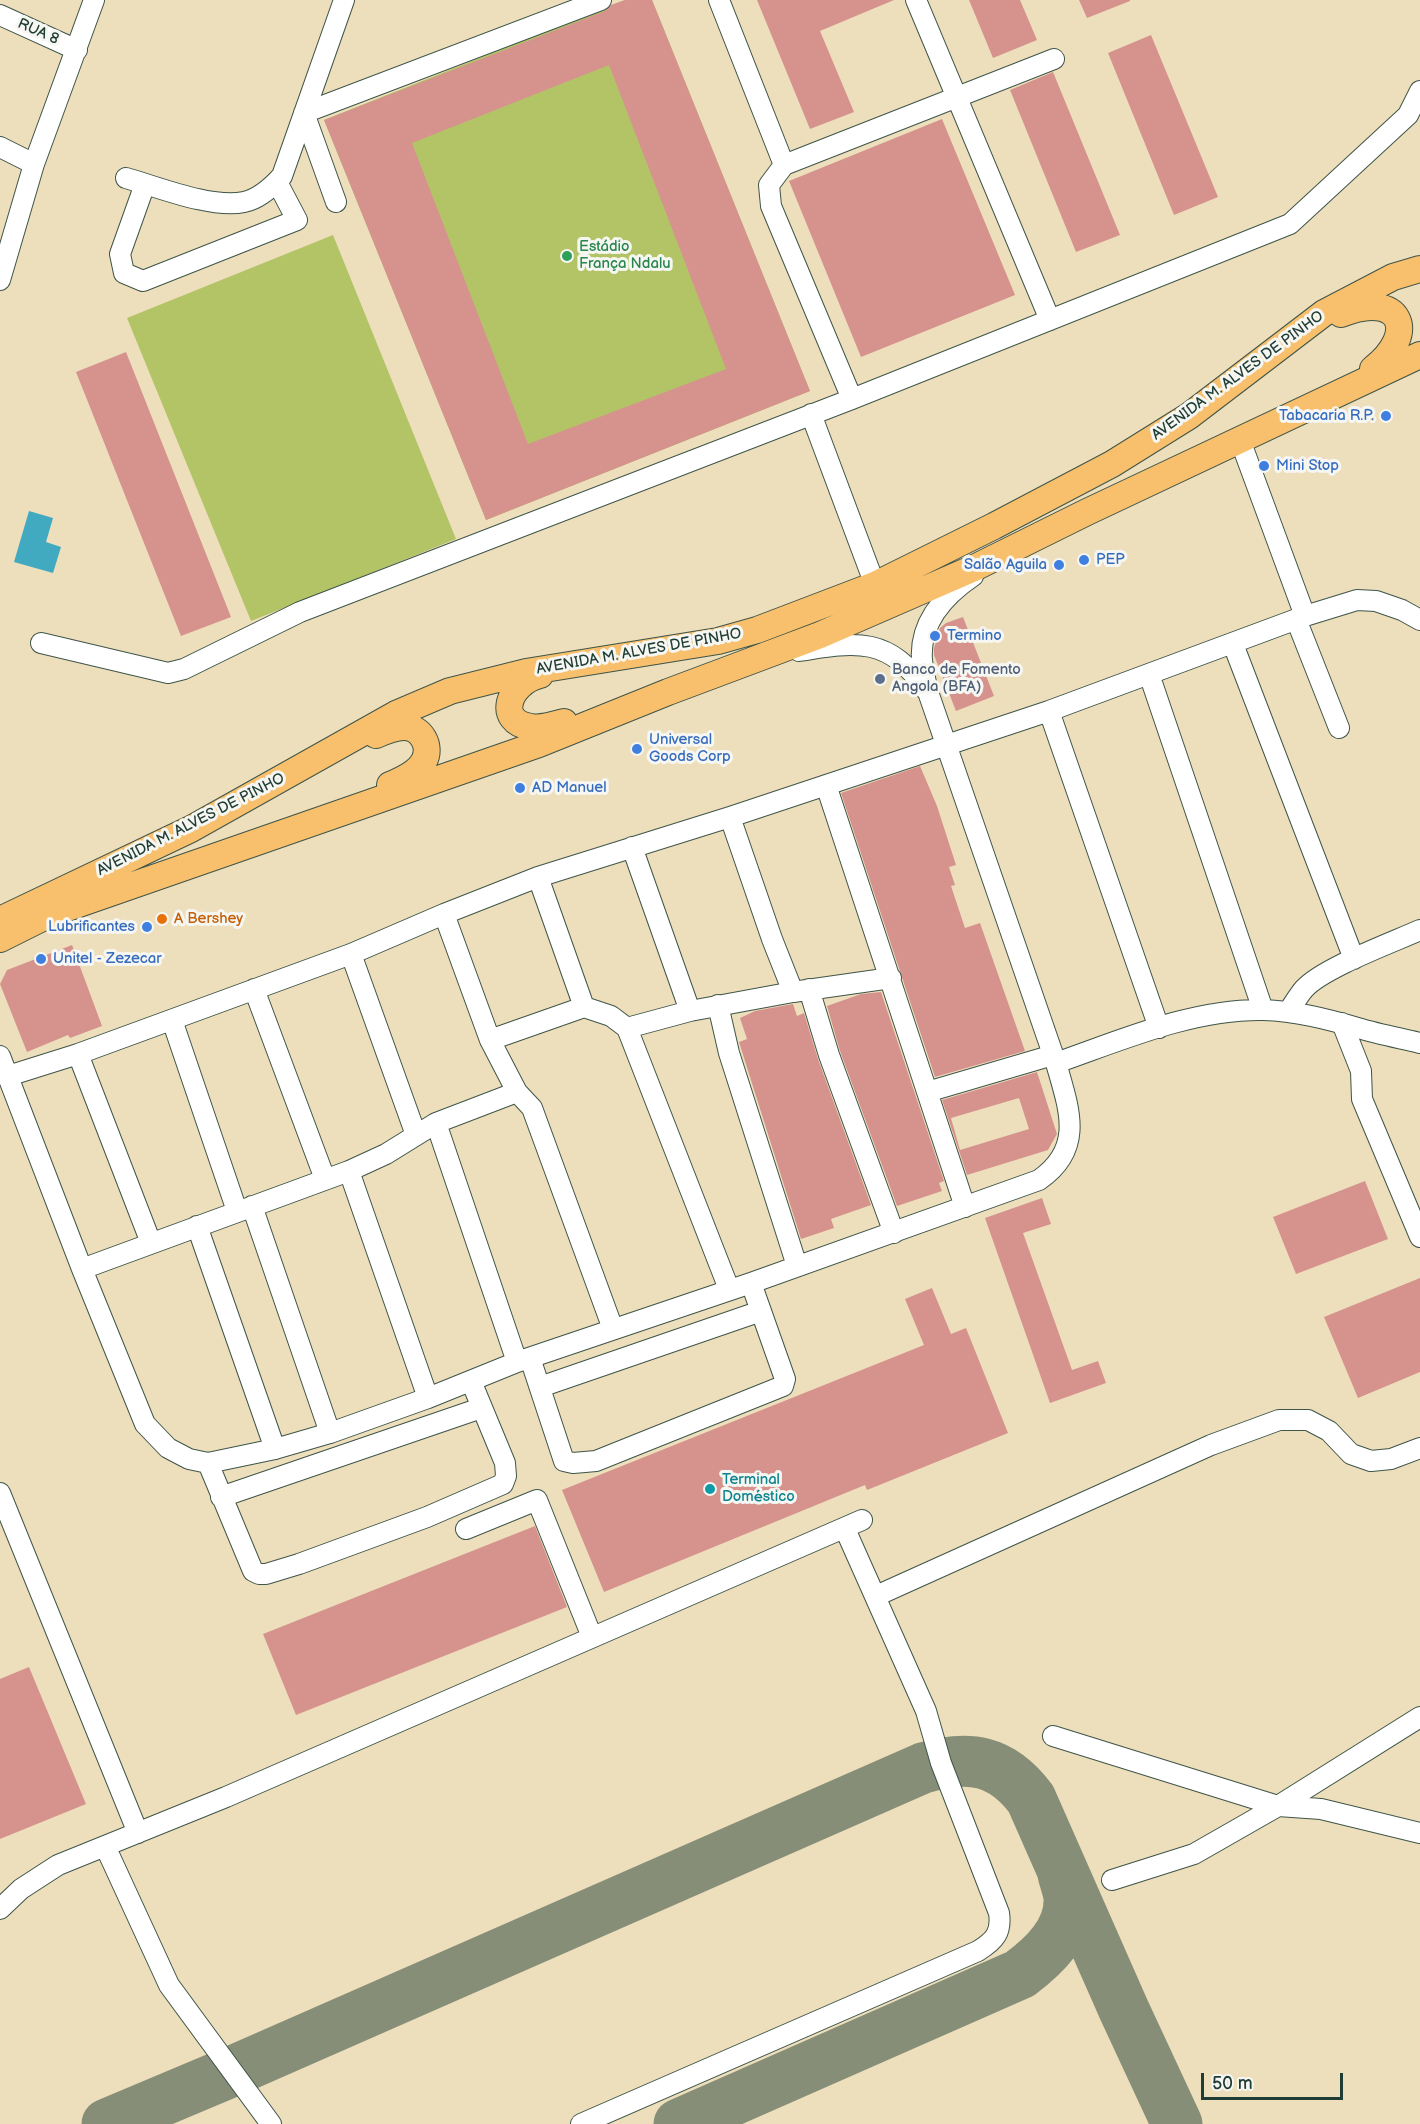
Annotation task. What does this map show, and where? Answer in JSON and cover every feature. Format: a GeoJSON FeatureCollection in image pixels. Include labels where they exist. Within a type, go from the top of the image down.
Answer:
{"type":"FeatureCollection","features":[{"type":"Feature","properties":{"kind":"main road","name":"AVENIDA M. ALVES DE PINHO"},"geometry":{"type":"LineString","coordinates":[[1,924],[190,829],[396,714],[450,691],[526,672],[718,640],[758,630],[875,585],[1112,464],[1189,416],[1324,313],[1394,277],[1420,269]]}},
{"type":"Feature","properties":{"kind":"main road"},"geometry":{"type":"LineString","coordinates":[[1286,342],[1351,310],[1381,306],[1394,311],[1398,316],[1403,329],[1400,344],[1394,353],[1359,379],[1319,402]]}},
{"type":"Feature","properties":{"kind":"main road","name":"AVENIDA M. ALVES DE PINHO"},"geometry":{"type":"LineString","coordinates":[[1,924],[50,914],[539,744],[858,619],[1017,548],[1087,512],[1420,356]]}},
{"type":"Feature","properties":{"kind":"main road"},"geometry":{"type":"LineString","coordinates":[[651,652],[533,677],[516,687],[509,704],[511,714],[518,723],[542,728],[668,692]]}},
{"type":"Feature","properties":{"kind":"main road"},"geometry":{"type":"LineString","coordinates":[[272,784],[392,729],[406,727],[419,732],[426,741],[427,752],[424,762],[405,778],[285,832]]}},
{"type":"Feature","properties":{"kind":"street"},"geometry":{"type":"LineString","coordinates":[[0,280],[34,164],[94,0]]}},
{"type":"Feature","properties":{"kind":"street"},"geometry":{"type":"LineString","coordinates":[[126,178],[223,204],[246,202],[268,190],[282,176],[344,0]]}},
{"type":"Feature","properties":{"kind":"street"},"geometry":{"type":"LineString","coordinates":[[304,113],[601,0]]}},
{"type":"Feature","properties":{"kind":"street"},"geometry":{"type":"LineString","coordinates":[[720,0],[784,165]]}},
{"type":"Feature","properties":{"kind":"street"},"geometry":{"type":"LineString","coordinates":[[916,0],[1050,320]]}},
{"type":"Feature","properties":{"kind":"street","name":"RUA 8"},"geometry":{"type":"LineString","coordinates":[[0,15],[77,50]]}},
{"type":"Feature","properties":{"kind":"street"},"geometry":{"type":"LineString","coordinates":[[852,399],[771,206],[769,185],[784,165],[1054,59]]}},
{"type":"Feature","properties":{"kind":"street"},"geometry":{"type":"LineString","coordinates":[[41,643],[168,673],[184,669],[300,612],[852,399],[1290,224],[1408,114],[1420,91]]}},
{"type":"Feature","properties":{"kind":"street"},"geometry":{"type":"LineString","coordinates":[[304,113],[336,202]]}},
{"type":"Feature","properties":{"kind":"street"},"geometry":{"type":"LineString","coordinates":[[0,147],[34,164]]}},
{"type":"Feature","properties":{"kind":"street"},"geometry":{"type":"LineString","coordinates":[[145,184],[120,254],[124,273],[143,281],[297,220],[277,182]]}},
{"type":"Feature","properties":{"kind":"street"},"geometry":{"type":"LineString","coordinates":[[811,414],[875,585]]}},
{"type":"Feature","properties":{"kind":"street"},"geometry":{"type":"LineString","coordinates":[[1240,440],[1339,728]]}},
{"type":"Feature","properties":{"kind":"street"},"geometry":{"type":"LineString","coordinates":[[0,1056],[145,1424],[168,1448],[189,1459],[208,1462],[275,1449],[330,1433],[524,1360],[751,1283],[1039,1180],[1052,1171],[1068,1146],[1071,1132],[1069,1111],[1054,1059],[945,745],[928,692],[922,658],[924,637],[943,600],[959,585],[1017,548]]}},
{"type":"Feature","properties":{"kind":"street"},"geometry":{"type":"LineString","coordinates":[[8,1076],[78,1054],[351,954],[538,876],[730,817],[1049,711],[1301,618],[1357,600],[1376,601],[1402,610],[1420,620]]}},
{"type":"Feature","properties":{"kind":"street"},"geometry":{"type":"LineString","coordinates":[[1233,644],[1354,959]]}},
{"type":"Feature","properties":{"kind":"street"},"geometry":{"type":"LineString","coordinates":[[746,663],[823,647],[872,646],[894,656],[913,671],[928,692]]}},
{"type":"Feature","properties":{"kind":"street"},"geometry":{"type":"LineString","coordinates":[[1149,674],[1263,1010]]}},
{"type":"Feature","properties":{"kind":"street"},"geometry":{"type":"LineString","coordinates":[[1049,711],[1159,1028]]}},
{"type":"Feature","properties":{"kind":"street"},"geometry":{"type":"LineString","coordinates":[[826,785],[965,1207]]}},
{"type":"Feature","properties":{"kind":"street"},"geometry":{"type":"LineString","coordinates":[[730,817],[829,1055],[894,1233]]}},
{"type":"Feature","properties":{"kind":"street"},"geometry":{"type":"LineString","coordinates":[[632,847],[690,1011]]}},
{"type":"Feature","properties":{"kind":"street"},"geometry":{"type":"LineString","coordinates":[[538,876],[584,1007]]}},
{"type":"Feature","properties":{"kind":"street"},"geometry":{"type":"LineString","coordinates":[[444,914],[490,1040],[517,1092],[532,1108],[613,1329]]}},
{"type":"Feature","properties":{"kind":"street"},"geometry":{"type":"LineString","coordinates":[[1288,1012],[1305,988],[1323,975],[1420,930]]}},
{"type":"Feature","properties":{"kind":"street"},"geometry":{"type":"LineString","coordinates":[[351,954],[417,1135]]}},
{"type":"Feature","properties":{"kind":"street"},"geometry":{"type":"LineString","coordinates":[[627,1028],[718,1005],[891,978]]}},
{"type":"Feature","properties":{"kind":"street"},"geometry":{"type":"LineString","coordinates":[[254,989],[325,1179]]}},
{"type":"Feature","properties":{"kind":"street"},"geometry":{"type":"LineString","coordinates":[[718,1005],[729,1053],[796,1266]]}},
{"type":"Feature","properties":{"kind":"street"},"geometry":{"type":"LineString","coordinates":[[490,1040],[584,1007],[611,1016],[627,1028],[729,1289]]}},
{"type":"Feature","properties":{"kind":"street"},"geometry":{"type":"LineString","coordinates":[[927,1092],[1054,1059],[1199,1017],[1230,1012],[1263,1010],[1288,1012],[1420,1043]]}},
{"type":"Feature","properties":{"kind":"street"},"geometry":{"type":"LineString","coordinates":[[172,1020],[330,1433]]}},
{"type":"Feature","properties":{"kind":"street"},"geometry":{"type":"LineString","coordinates":[[1342,1023],[1361,1071],[1362,1099],[1420,1237]]}},
{"type":"Feature","properties":{"kind":"street"},"geometry":{"type":"LineString","coordinates":[[78,1054],[150,1243]]}},
{"type":"Feature","properties":{"kind":"street"},"geometry":{"type":"LineString","coordinates":[[82,1269],[349,1171],[387,1154],[436,1123],[517,1092]]}},
{"type":"Feature","properties":{"kind":"street"},"geometry":{"type":"LineString","coordinates":[[436,1123],[524,1360],[540,1388],[564,1461],[573,1463],[596,1461],[783,1386],[785,1379],[751,1283]]}},
{"type":"Feature","properties":{"kind":"street"},"geometry":{"type":"LineString","coordinates":[[349,1171],[428,1398]]}},
{"type":"Feature","properties":{"kind":"street"},"geometry":{"type":"LineString","coordinates":[[197,1226],[275,1449]]}},
{"type":"Feature","properties":{"kind":"street"},"geometry":{"type":"LineString","coordinates":[[540,1388],[761,1311]]}},
{"type":"Feature","properties":{"kind":"street"},"geometry":{"type":"LineString","coordinates":[[208,1462],[253,1571],[266,1574],[299,1564],[428,1517],[503,1484],[506,1476],[505,1463],[471,1381]]}},
{"type":"Feature","properties":{"kind":"street"},"geometry":{"type":"LineString","coordinates":[[221,1497],[482,1408]]}},
{"type":"Feature","properties":{"kind":"street"},"geometry":{"type":"LineString","coordinates":[[876,1596],[1211,1445],[1279,1420],[1308,1420],[1329,1431],[1351,1454],[1371,1461],[1391,1459],[1420,1448]]}},
{"type":"Feature","properties":{"kind":"street"},"geometry":{"type":"LineString","coordinates":[[0,1493],[138,1833]]}},
{"type":"Feature","properties":{"kind":"street"},"geometry":{"type":"LineString","coordinates":[[466,1530],[537,1500],[592,1637]]}},
{"type":"Feature","properties":{"kind":"street"},"geometry":{"type":"LineString","coordinates":[[0,1909],[21,1889],[58,1865],[226,1797],[854,1524],[876,1596],[926,1712],[941,1763],[999,1912],[1001,1924],[997,1934],[990,1943],[978,1951],[581,2124]]}},
{"type":"Feature","properties":{"kind":"street"},"geometry":{"type":"LineString","coordinates":[[1112,1880],[1194,1854],[1278,1806],[1420,1717]]}},
{"type":"Feature","properties":{"kind":"street"},"geometry":{"type":"LineString","coordinates":[[1053,1736],[1278,1806],[1321,1809],[1420,1833]]}},
{"type":"Feature","properties":{"kind":"street"},"geometry":{"type":"LineString","coordinates":[[105,1846],[169,1985],[271,2124]]}},
{"type":"Feature","properties":{"kind":"green space","name":"Estádio França Ndalu"},"geometry":{"type":"Polygon","coordinates":[[[625,0],[652,0],[810,391],[486,520],[324,120],[625,0]]]}},
{"type":"Feature","properties":{"kind":"green space"},"geometry":{"type":"Polygon","coordinates":[[[333,235],[456,539],[251,621],[127,318],[333,235]]]}},
{"type":"Feature","properties":{"kind":"water"},"geometry":{"type":"Polygon","coordinates":[[[29,511],[53,518],[46,542],[61,547],[53,573],[14,562],[29,511]]]}},
{"type":"Feature","properties":{"kind":"building"},"geometry":{"type":"Polygon","coordinates":[[[625,0],[652,0],[810,391],[486,520],[324,120],[605,11],[611,5],[625,0]],[[609,65],[412,143],[528,444],[726,369],[609,65]]]}},
{"type":"Feature","properties":{"kind":"building"},"geometry":{"type":"Polygon","coordinates":[[[757,0],[894,0],[820,31],[854,112],[810,129],[757,0]]]}},
{"type":"Feature","properties":{"kind":"building"},"geometry":{"type":"Polygon","coordinates":[[[969,0],[1020,0],[1037,40],[993,58],[969,0]]]}},
{"type":"Feature","properties":{"kind":"building"},"geometry":{"type":"Polygon","coordinates":[[[1079,0],[1130,0],[1130,1],[1087,18],[1079,0]]]}},
{"type":"Feature","properties":{"kind":"building"},"geometry":{"type":"Polygon","coordinates":[[[1151,35],[1218,197],[1174,215],[1108,53],[1151,35]]]}},
{"type":"Feature","properties":{"kind":"building"},"geometry":{"type":"Polygon","coordinates":[[[1053,72],[1120,235],[1076,252],[1010,90],[1053,72]]]}},
{"type":"Feature","properties":{"kind":"building"},"geometry":{"type":"Polygon","coordinates":[[[942,119],[1015,295],[861,357],[789,181],[942,119]]]}},
{"type":"Feature","properties":{"kind":"building"},"geometry":{"type":"Polygon","coordinates":[[[126,352],[231,617],[181,636],[76,372],[126,352]]]}},
{"type":"Feature","properties":{"kind":"building"},"geometry":{"type":"Polygon","coordinates":[[[963,617],[994,696],[956,711],[934,655],[934,648],[940,628],[946,623],[963,617]]]}},
{"type":"Feature","properties":{"kind":"building"},"geometry":{"type":"Polygon","coordinates":[[[920,766],[937,806],[956,865],[949,867],[955,885],[951,886],[965,928],[980,923],[1025,1051],[935,1077],[841,793],[920,766]]]}},
{"type":"Feature","properties":{"kind":"building"},"geometry":{"type":"Polygon","coordinates":[[[72,945],[102,1026],[70,1038],[68,1035],[27,1052],[0,984],[7,970],[72,945]]]}},
{"type":"Feature","properties":{"kind":"building"},"geometry":{"type":"Polygon","coordinates":[[[881,992],[944,1181],[939,1183],[942,1191],[897,1206],[840,1051],[827,1006],[861,994],[881,992]]]}},
{"type":"Feature","properties":{"kind":"building"},"geometry":{"type":"Polygon","coordinates":[[[793,1004],[797,1016],[804,1013],[818,1059],[871,1205],[831,1219],[834,1228],[801,1239],[739,1042],[747,1039],[740,1018],[755,1011],[793,1004]]]}},
{"type":"Feature","properties":{"kind":"building"},"geometry":{"type":"Polygon","coordinates":[[[1037,1072],[1057,1134],[1048,1150],[967,1175],[942,1100],[1037,1072]],[[1019,1098],[951,1118],[960,1150],[1029,1129],[1019,1098]]]}},
{"type":"Feature","properties":{"kind":"building"},"geometry":{"type":"Polygon","coordinates":[[[1365,1181],[1388,1239],[1296,1274],[1273,1217],[1365,1181]]]}},
{"type":"Feature","properties":{"kind":"building"},"geometry":{"type":"Polygon","coordinates":[[[1042,1198],[1051,1224],[1023,1233],[1072,1370],[1098,1361],[1106,1383],[1050,1403],[985,1218],[1042,1198]]]}},
{"type":"Feature","properties":{"kind":"building"},"geometry":{"type":"Polygon","coordinates":[[[1420,1278],[1420,1372],[1358,1398],[1324,1317],[1420,1278]]]}},
{"type":"Feature","properties":{"kind":"building","name":"Terminal Doméstico"},"geometry":{"type":"Polygon","coordinates":[[[932,1288],[951,1334],[966,1328],[1008,1433],[867,1490],[865,1485],[604,1592],[562,1490],[924,1345],[905,1299],[932,1288]]]}},
{"type":"Feature","properties":{"kind":"building"},"geometry":{"type":"Polygon","coordinates":[[[535,1526],[567,1607],[296,1715],[263,1634],[535,1526]]]}},
{"type":"Feature","properties":{"kind":"building"},"geometry":{"type":"Polygon","coordinates":[[[29,1667],[86,1804],[0,1839],[0,1679],[29,1667]]]}},
{"type":"Feature","properties":{"kind":"taxiway"},"geometry":{"type":"LineString","coordinates":[[107,2124],[233,2071],[923,1768],[955,1761],[970,1761],[996,1768],[1020,1786],[1031,1799],[1177,2124]]}},
{"type":"Feature","properties":{"kind":"taxiway"},"geometry":{"type":"LineString","coordinates":[[679,2124],[1020,1974],[1047,1951],[1066,1921],[1069,1897],[1063,1874]]}},
{"type":"Feature","properties":{"kind":"place","name":"Estádio França Ndalu"},"geometry":{"type":"Point","coordinates":[567,256]}},
{"type":"Feature","properties":{"kind":"place","name":"Tabacaria R.P."},"geometry":{"type":"Point","coordinates":[1386,416]}},
{"type":"Feature","properties":{"kind":"place","name":"Mini Stop"},"geometry":{"type":"Point","coordinates":[1264,466]}},
{"type":"Feature","properties":{"kind":"place","name":"PEP"},"geometry":{"type":"Point","coordinates":[1084,560]}},
{"type":"Feature","properties":{"kind":"place","name":"Salão Aguila"},"geometry":{"type":"Point","coordinates":[1059,565]}},
{"type":"Feature","properties":{"kind":"place","name":"Termino"},"geometry":{"type":"Point","coordinates":[935,636]}},
{"type":"Feature","properties":{"kind":"place","name":"Banco de Fomento Angola (BFA)"},"geometry":{"type":"Point","coordinates":[880,679]}},
{"type":"Feature","properties":{"kind":"place","name":"Universal Goods Corp"},"geometry":{"type":"Point","coordinates":[637,749]}},
{"type":"Feature","properties":{"kind":"place","name":"AD Manuel"},"geometry":{"type":"Point","coordinates":[520,788]}},
{"type":"Feature","properties":{"kind":"place","name":"A Bershey"},"geometry":{"type":"Point","coordinates":[162,919]}},
{"type":"Feature","properties":{"kind":"place","name":"Lubrificantes"},"geometry":{"type":"Point","coordinates":[147,927]}},
{"type":"Feature","properties":{"kind":"place","name":"Unitel - Zezecar"},"geometry":{"type":"Point","coordinates":[41,959]}},
{"type":"Feature","properties":{"kind":"place","name":"Terminal Doméstico"},"geometry":{"type":"Point","coordinates":[710,1489]}}]}
